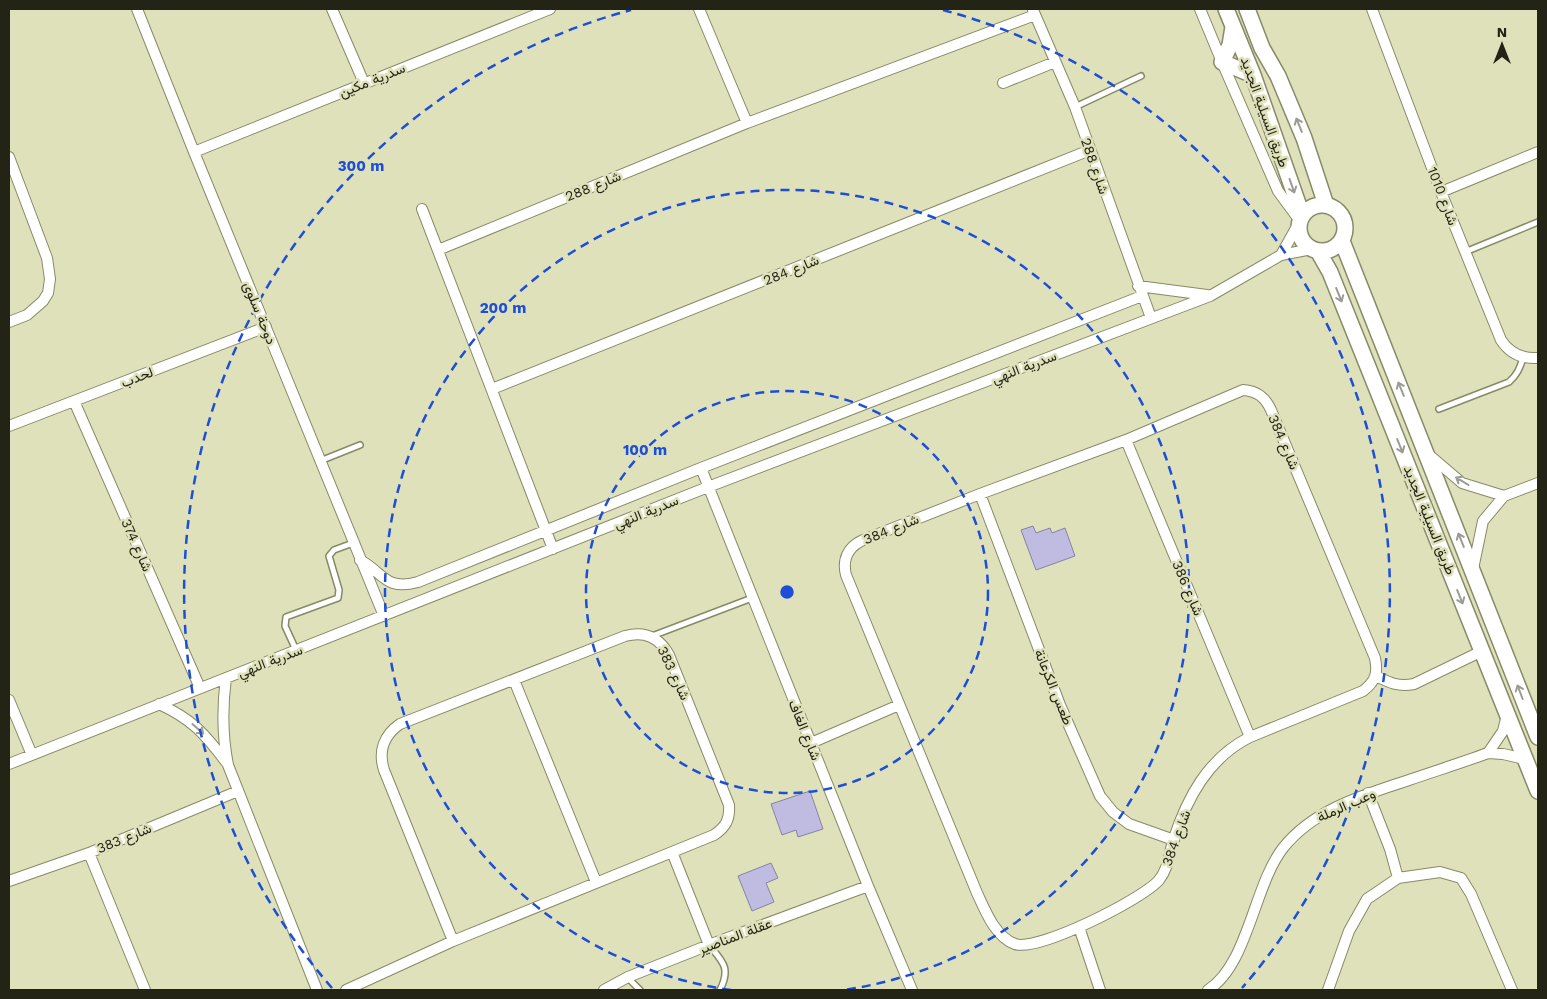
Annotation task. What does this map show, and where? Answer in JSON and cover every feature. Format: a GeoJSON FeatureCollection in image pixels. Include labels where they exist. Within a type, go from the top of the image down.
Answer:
{"type":"FeatureCollection","features":[{"type":"Feature","properties":{"kind":"street","name":"دوحة سلوى"},"geometry":{"type":"LineString","coordinates":[[137,9],[384,616]]}},
{"type":"Feature","properties":{"kind":"street"},"geometry":{"type":"LineString","coordinates":[[332,9],[364,83]]}},
{"type":"Feature","properties":{"kind":"street","name":"سدرية مكين"},"geometry":{"type":"LineString","coordinates":[[194,152],[550,9]]}},
{"type":"Feature","properties":{"kind":"street"},"geometry":{"type":"LineString","coordinates":[[699,9],[747,123]]}},
{"type":"Feature","properties":{"kind":"street"},"geometry":{"type":"LineString","coordinates":[[1200,9],[1278,191],[1301,218]]}},
{"type":"Feature","properties":{"kind":"street","name":"طريق السيلية الجديد"},"geometry":{"type":"LineString","coordinates":[[1226,9],[1253,75],[1301,218],[1298,228],[1302,240],[1315,250],[1330,272],[1538,791]]}},
{"type":"Feature","properties":{"kind":"street","name":"طريق السيلية الجديد"},"geometry":{"type":"LineString","coordinates":[[1247,9],[1262,48],[1278,76],[1304,138],[1326,205],[1338,210],[1342,216],[1346,228],[1342,241],[1538,737]]}},
{"type":"Feature","properties":{"kind":"street","name":"شارع 1010"},"geometry":{"type":"LineString","coordinates":[[1372,9],[1441,192],[1500,340],[1510,351],[1523,358]]}},
{"type":"Feature","properties":{"kind":"street","name":"شارع 288"},"geometry":{"type":"LineString","coordinates":[[438,250],[747,123],[1034,12],[1075,107],[1151,318]]}},
{"type":"Feature","properties":{"kind":"street"},"geometry":{"type":"LineString","coordinates":[[1222,62],[1230,45],[1234,27]]}},
{"type":"Feature","properties":{"kind":"street"},"geometry":{"type":"LineString","coordinates":[[1002,83],[1055,62]]}},
{"type":"Feature","properties":{"kind":"street"},"geometry":{"type":"LineString","coordinates":[[1222,62],[1253,75]]}},
{"type":"Feature","properties":{"kind":"street","name":"شارع 284"},"geometry":{"type":"LineString","coordinates":[[492,389],[1090,150]]}},
{"type":"Feature","properties":{"kind":"street"},"geometry":{"type":"LineString","coordinates":[[1441,192],[1538,152]]}},
{"type":"Feature","properties":{"kind":"street"},"geometry":{"type":"LineString","coordinates":[[9,157],[48,258],[50,279],[48,293],[36,309],[27,315],[9,322]]}},
{"type":"Feature","properties":{"kind":"street"},"geometry":{"type":"LineString","coordinates":[[1281,255],[1301,218],[1312,206],[1326,205]]}},
{"type":"Feature","properties":{"kind":"street"},"geometry":{"type":"LineString","coordinates":[[422,209],[553,549]]}},
{"type":"Feature","properties":{"kind":"street"},"geometry":{"type":"LineString","coordinates":[[1315,250],[1332,250],[1342,241]]}},
{"type":"Feature","properties":{"kind":"street","name":"سدرية النهي"},"geometry":{"type":"LineString","coordinates":[[9,764],[708,488],[1210,296],[1281,255],[1315,250]]}},
{"type":"Feature","properties":{"kind":"street"},"geometry":{"type":"LineString","coordinates":[[360,560],[384,579],[400,585],[409,584],[1140,291],[1210,296]]}},
{"type":"Feature","properties":{"kind":"street","name":"لحدب"},"geometry":{"type":"LineString","coordinates":[[9,426],[266,327]]}},
{"type":"Feature","properties":{"kind":"street"},"geometry":{"type":"LineString","coordinates":[[1523,358],[1538,358]]}},
{"type":"Feature","properties":{"kind":"street","name":"شارع 384"},"geometry":{"type":"LineString","coordinates":[[1243,390],[1252,391],[1267,401],[1378,669],[1371,685],[1364,691],[1250,737],[1230,748],[1208,770],[1191,797],[1174,840],[1166,870],[1154,886],[1079,927],[1048,940],[1023,945],[1015,944],[999,933],[977,893],[846,575],[844,561],[851,548],[863,540],[980,494],[1126,440],[1234,393],[1243,390]]}},
{"type":"Feature","properties":{"kind":"street","name":"شارع 374"},"geometry":{"type":"LineString","coordinates":[[74,401],[200,688]]}},
{"type":"Feature","properties":{"kind":"street","name":"شارع 386"},"geometry":{"type":"LineString","coordinates":[[1126,440],[1250,737]]}},
{"type":"Feature","properties":{"kind":"street"},"geometry":{"type":"LineString","coordinates":[[1426,453],[1462,483],[1504,496]]}},
{"type":"Feature","properties":{"kind":"street","name":"شارع الغاف"},"geometry":{"type":"LineString","coordinates":[[701,468],[868,886],[912,990]]}},
{"type":"Feature","properties":{"kind":"street"},"geometry":{"type":"LineString","coordinates":[[1473,569],[1483,521],[1504,496],[1538,484]]}},
{"type":"Feature","properties":{"kind":"street","name":"طعس الكرعانة"},"geometry":{"type":"LineString","coordinates":[[980,494],[1060,705],[1100,796],[1113,812],[1129,824],[1174,840]]}},
{"type":"Feature","properties":{"kind":"street","name":"شارع 383"},"geometry":{"type":"LineString","coordinates":[[346,990],[453,941],[714,835],[722,830],[730,814],[729,805],[669,655],[659,641],[652,636],[634,634],[625,636],[400,724],[390,732],[382,750],[384,770],[453,941]]}},
{"type":"Feature","properties":{"kind":"street"},"geometry":{"type":"LineString","coordinates":[[1376,676],[1391,684],[1403,686],[1414,684],[1482,651]]}},
{"type":"Feature","properties":{"kind":"street"},"geometry":{"type":"LineString","coordinates":[[226,678],[222,721],[228,764],[317,990]]}},
{"type":"Feature","properties":{"kind":"street"},"geometry":{"type":"LineString","coordinates":[[514,680],[596,882]]}},
{"type":"Feature","properties":{"kind":"street"},"geometry":{"type":"LineString","coordinates":[[9,700],[32,755]]}},
{"type":"Feature","properties":{"kind":"street"},"geometry":{"type":"LineString","coordinates":[[159,704],[195,725],[204,733],[228,764]]}},
{"type":"Feature","properties":{"kind":"street"},"geometry":{"type":"LineString","coordinates":[[811,743],[899,705]]}},
{"type":"Feature","properties":{"kind":"street"},"geometry":{"type":"LineString","coordinates":[[1488,753],[1503,731],[1507,715]]}},
{"type":"Feature","properties":{"kind":"street","name":"وعب الرملة"},"geometry":{"type":"LineString","coordinates":[[1208,990],[1220,981],[1232,965],[1270,871],[1283,848],[1311,821],[1337,806],[1368,794],[1488,753],[1525,759]]}},
{"type":"Feature","properties":{"kind":"street","name":"شارع 383"},"geometry":{"type":"LineString","coordinates":[[9,881],[88,853],[238,791]]}},
{"type":"Feature","properties":{"kind":"street"},"geometry":{"type":"LineString","coordinates":[[1368,794],[1390,849],[1398,878]]}},
{"type":"Feature","properties":{"kind":"street"},"geometry":{"type":"LineString","coordinates":[[672,852],[709,945]]}},
{"type":"Feature","properties":{"kind":"street"},"geometry":{"type":"LineString","coordinates":[[88,853],[144,990]]}},
{"type":"Feature","properties":{"kind":"street"},"geometry":{"type":"LineString","coordinates":[[1328,990],[1349,932],[1366,899],[1398,878],[1440,872],[1461,878],[1471,894],[1512,990]]}},
{"type":"Feature","properties":{"kind":"street","name":"عقلة المناصير"},"geometry":{"type":"LineString","coordinates":[[604,990],[628,977],[709,945],[868,886]]}},
{"type":"Feature","properties":{"kind":"street"},"geometry":{"type":"LineString","coordinates":[[1079,927],[1100,990]]}},
{"type":"Feature","properties":{"kind":"lane"},"geometry":{"type":"LineString","coordinates":[[1075,107],[1141,76]]}},
{"type":"Feature","properties":{"kind":"lane"},"geometry":{"type":"LineString","coordinates":[[1466,252],[1538,222]]}},
{"type":"Feature","properties":{"kind":"lane"},"geometry":{"type":"LineString","coordinates":[[1439,409],[1509,382],[1516,376],[1523,358]]}},
{"type":"Feature","properties":{"kind":"lane"},"geometry":{"type":"LineString","coordinates":[[320,461],[360,445]]}},
{"type":"Feature","properties":{"kind":"lane"},"geometry":{"type":"LineString","coordinates":[[296,651],[285,626],[286,617],[338,598],[339,590],[329,556],[334,550],[353,543]]}},
{"type":"Feature","properties":{"kind":"lane"},"geometry":{"type":"LineString","coordinates":[[652,636],[752,598]]}},
{"type":"Feature","properties":{"kind":"lane"},"geometry":{"type":"LineString","coordinates":[[709,945],[725,964],[725,974],[720,990]]}},
{"type":"Feature","properties":{"kind":"lane"},"geometry":{"type":"LineString","coordinates":[[628,977],[640,990]]}},
{"type":"Feature","properties":{"kind":"building"},"geometry":{"type":"Polygon","coordinates":[[[1033,526],[1036,533],[1050,528],[1052,533],[1065,528],[1075,556],[1036,570],[1021,530],[1033,526]]]}},
{"type":"Feature","properties":{"kind":"building"},"geometry":{"type":"Polygon","coordinates":[[[810,791],[823,829],[798,837],[796,830],[782,835],[771,804],[810,791]]]}},
{"type":"Feature","properties":{"kind":"building"},"geometry":{"type":"Polygon","coordinates":[[[771,863],[778,878],[766,883],[774,902],[752,911],[738,876],[771,863]]]}}]}
